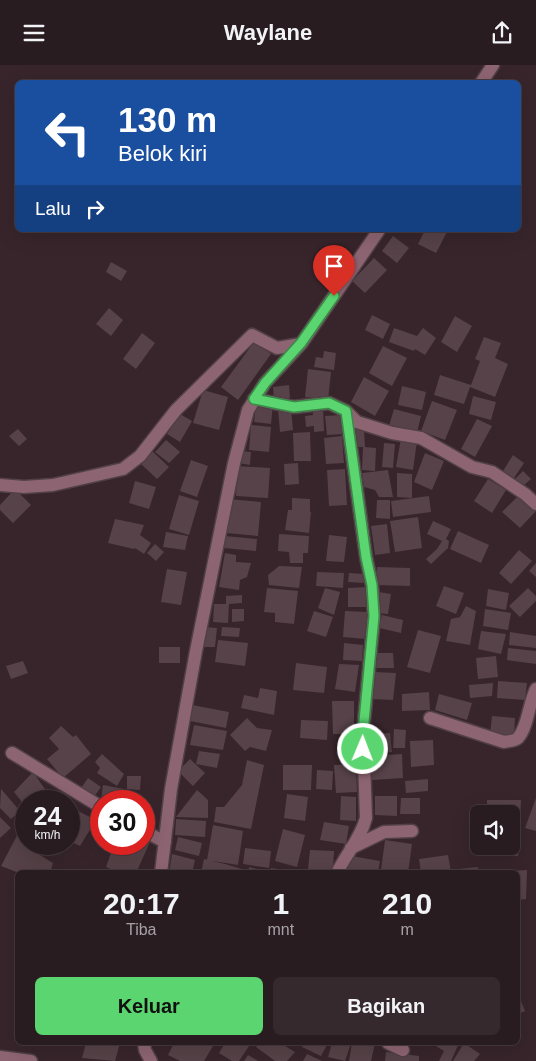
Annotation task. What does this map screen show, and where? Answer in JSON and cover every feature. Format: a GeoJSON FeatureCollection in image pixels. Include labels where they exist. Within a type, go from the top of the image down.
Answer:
{"type":"FeatureCollection","features":[{"type":"Feature","properties":{"kind":"street"},"geometry":{"type":"LineString","coordinates":[[483,80],[493,65]]}},
{"type":"Feature","properties":{"kind":"street"},"geometry":{"type":"LineString","coordinates":[[161,870],[174,769],[196,651],[228,491],[248,410],[265,383],[301,343],[378,232]]}},
{"type":"Feature","properties":{"kind":"street"},"geometry":{"type":"LineString","coordinates":[[0,485],[24,487],[53,485],[123,469],[140,456],[176,410],[252,335],[277,348],[301,343]]}},
{"type":"Feature","properties":{"kind":"street"},"geometry":{"type":"LineString","coordinates":[[254,399],[294,407],[329,403],[346,411],[357,422],[392,433],[421,438],[472,467],[492,472],[525,494],[536,504]]}},
{"type":"Feature","properties":{"kind":"street"},"geometry":{"type":"LineString","coordinates":[[339,870],[363,830],[366,818],[363,732],[374,616],[372,585],[366,557],[346,411]]}},
{"type":"Feature","properties":{"kind":"street"},"geometry":{"type":"LineString","coordinates":[[430,718],[504,742],[512,741],[518,739],[522,731],[536,689]]}},
{"type":"Feature","properties":{"kind":"street"},"geometry":{"type":"LineString","coordinates":[[12,753],[90,800]]}},
{"type":"Feature","properties":{"kind":"street"},"geometry":{"type":"LineString","coordinates":[[350,849],[384,832],[412,831]]}},
{"type":"Feature","properties":{"kind":"street"},"geometry":{"type":"LineString","coordinates":[[155,837],[165,842]]}},
{"type":"Feature","properties":{"kind":"street"},"geometry":{"type":"LineString","coordinates":[[144,1045],[151,1061]]}},
{"type":"Feature","properties":{"kind":"street"},"geometry":{"type":"LineString","coordinates":[[392,1045],[403,1050]]}},
{"type":"Feature","properties":{"kind":"street"},"geometry":{"type":"LineString","coordinates":[[0,1057],[31,1061]]}},
{"type":"Feature","properties":{"kind":"building"},"geometry":{"type":"Polygon","coordinates":[[[424,232],[447,232],[436,253],[418,244],[424,232]]]}},
{"type":"Feature","properties":{"kind":"building"},"geometry":{"type":"Polygon","coordinates":[[[393,236],[409,248],[397,263],[382,251],[393,236]]]}},
{"type":"Feature","properties":{"kind":"building"},"geometry":{"type":"Polygon","coordinates":[[[374,258],[387,270],[365,293],[352,281],[374,258]]]}},
{"type":"Feature","properties":{"kind":"building"},"geometry":{"type":"Polygon","coordinates":[[[111,262],[127,271],[121,281],[106,272],[111,262]]]}},
{"type":"Feature","properties":{"kind":"building"},"geometry":{"type":"Polygon","coordinates":[[[109,308],[123,320],[111,336],[96,324],[109,308]]]}},
{"type":"Feature","properties":{"kind":"building"},"geometry":{"type":"Polygon","coordinates":[[[372,315],[390,324],[383,339],[365,330],[372,315]]]}},
{"type":"Feature","properties":{"kind":"building"},"geometry":{"type":"Polygon","coordinates":[[[455,316],[472,326],[457,352],[441,342],[455,316]]]}},
{"type":"Feature","properties":{"kind":"building"},"geometry":{"type":"Polygon","coordinates":[[[394,328],[417,336],[423,328],[436,338],[425,355],[415,349],[414,351],[389,342],[394,328]]]}},
{"type":"Feature","properties":{"kind":"building"},"geometry":{"type":"Polygon","coordinates":[[[142,333],[155,343],[136,369],[123,359],[142,333]]]}},
{"type":"Feature","properties":{"kind":"building"},"geometry":{"type":"Polygon","coordinates":[[[484,337],[501,343],[495,358],[508,364],[495,397],[470,387],[464,404],[434,395],[440,375],[471,385],[480,361],[475,359],[484,337]]]}},
{"type":"Feature","properties":{"kind":"building"},"geometry":{"type":"Polygon","coordinates":[[[254,342],[271,354],[238,400],[221,387],[254,342]]]}},
{"type":"Feature","properties":{"kind":"building"},"geometry":{"type":"Polygon","coordinates":[[[383,346],[407,358],[392,386],[369,373],[383,346]]]}},
{"type":"Feature","properties":{"kind":"building"},"geometry":{"type":"Polygon","coordinates":[[[324,351],[336,353],[334,370],[314,367],[316,357],[323,358],[324,351]]]}},
{"type":"Feature","properties":{"kind":"building"},"geometry":{"type":"Polygon","coordinates":[[[308,369],[331,372],[328,400],[305,397],[308,369]]]}},
{"type":"Feature","properties":{"kind":"building"},"geometry":{"type":"Polygon","coordinates":[[[364,377],[389,391],[375,416],[351,402],[364,377]]]}},
{"type":"Feature","properties":{"kind":"building"},"geometry":{"type":"Polygon","coordinates":[[[289,385],[290,398],[274,400],[273,387],[289,385]]]}},
{"type":"Feature","properties":{"kind":"building"},"geometry":{"type":"Polygon","coordinates":[[[402,386],[426,392],[422,410],[398,405],[402,386]]]}},
{"type":"Feature","properties":{"kind":"building"},"geometry":{"type":"Polygon","coordinates":[[[203,390],[228,397],[219,430],[193,423],[203,390]]]}},
{"type":"Feature","properties":{"kind":"building"},"geometry":{"type":"Polygon","coordinates":[[[473,396],[496,402],[491,420],[469,414],[473,396]]]}},
{"type":"Feature","properties":{"kind":"building"},"geometry":{"type":"Polygon","coordinates":[[[432,401],[457,410],[445,440],[421,431],[432,401]]]}},
{"type":"Feature","properties":{"kind":"building"},"geometry":{"type":"Polygon","coordinates":[[[256,403],[273,404],[271,424],[254,422],[256,403]]]}},
{"type":"Feature","properties":{"kind":"building"},"geometry":{"type":"Polygon","coordinates":[[[323,406],[324,431],[314,432],[314,426],[306,427],[305,416],[313,415],[313,407],[323,406]]]}},
{"type":"Feature","properties":{"kind":"building"},"geometry":{"type":"Polygon","coordinates":[[[291,408],[293,430],[280,432],[278,409],[291,408]]]}},
{"type":"Feature","properties":{"kind":"building"},"geometry":{"type":"Polygon","coordinates":[[[394,409],[421,416],[417,433],[389,426],[394,409]]]}},
{"type":"Feature","properties":{"kind":"building"},"geometry":{"type":"Polygon","coordinates":[[[180,414],[192,421],[180,442],[167,434],[180,414]]]}},
{"type":"Feature","properties":{"kind":"building"},"geometry":{"type":"Polygon","coordinates":[[[341,415],[343,434],[327,435],[325,416],[341,415]]]}},
{"type":"Feature","properties":{"kind":"building"},"geometry":{"type":"Polygon","coordinates":[[[477,419],[492,426],[475,457],[461,449],[477,419]]]}},
{"type":"Feature","properties":{"kind":"building"},"geometry":{"type":"Polygon","coordinates":[[[251,425],[271,427],[269,452],[249,450],[251,425]]]}},
{"type":"Feature","properties":{"kind":"building"},"geometry":{"type":"Polygon","coordinates":[[[364,428],[365,447],[376,448],[375,471],[362,470],[363,447],[355,447],[354,429],[364,428]]]}},
{"type":"Feature","properties":{"kind":"building"},"geometry":{"type":"Polygon","coordinates":[[[18,429],[27,439],[19,446],[9,436],[18,429]]]}},
{"type":"Feature","properties":{"kind":"building"},"geometry":{"type":"Polygon","coordinates":[[[310,432],[311,461],[294,461],[293,433],[310,432]]]}},
{"type":"Feature","properties":{"kind":"building"},"geometry":{"type":"Polygon","coordinates":[[[342,436],[344,463],[326,464],[324,438],[342,436]]]}},
{"type":"Feature","properties":{"kind":"building"},"geometry":{"type":"Polygon","coordinates":[[[401,438],[417,441],[413,470],[396,467],[401,438]]]}},
{"type":"Feature","properties":{"kind":"building"},"geometry":{"type":"Polygon","coordinates":[[[166,440],[180,452],[169,463],[155,452],[166,440]]]}},
{"type":"Feature","properties":{"kind":"building"},"geometry":{"type":"Polygon","coordinates":[[[384,443],[395,444],[393,468],[382,467],[384,443]]]}},
{"type":"Feature","properties":{"kind":"building"},"geometry":{"type":"Polygon","coordinates":[[[152,451],[169,467],[157,479],[141,464],[152,451]]]}},
{"type":"Feature","properties":{"kind":"building"},"geometry":{"type":"Polygon","coordinates":[[[239,451],[251,452],[250,465],[238,463],[239,451]]]}},
{"type":"Feature","properties":{"kind":"building"},"geometry":{"type":"Polygon","coordinates":[[[425,453],[444,461],[432,490],[414,482],[425,453]]]}},
{"type":"Feature","properties":{"kind":"building"},"geometry":{"type":"Polygon","coordinates":[[[513,455],[524,463],[514,478],[503,471],[513,455]]]}},
{"type":"Feature","properties":{"kind":"building"},"geometry":{"type":"Polygon","coordinates":[[[191,460],[208,466],[197,497],[180,491],[191,460]]]}},
{"type":"Feature","properties":{"kind":"building"},"geometry":{"type":"Polygon","coordinates":[[[298,463],[299,484],[285,485],[284,464],[298,463]]]}},
{"type":"Feature","properties":{"kind":"building"},"geometry":{"type":"Polygon","coordinates":[[[237,466],[270,468],[268,498],[236,496],[237,466]]]}},
{"type":"Feature","properties":{"kind":"building"},"geometry":{"type":"Polygon","coordinates":[[[345,469],[347,505],[329,506],[327,470],[345,469]]]}},
{"type":"Feature","properties":{"kind":"building"},"geometry":{"type":"Polygon","coordinates":[[[388,470],[393,497],[379,497],[375,490],[364,487],[362,473],[388,470]]]}},
{"type":"Feature","properties":{"kind":"building"},"geometry":{"type":"Polygon","coordinates":[[[523,471],[531,479],[521,488],[513,481],[523,471]]]}},
{"type":"Feature","properties":{"kind":"building"},"geometry":{"type":"Polygon","coordinates":[[[397,473],[412,474],[412,498],[397,497],[397,473]]]}},
{"type":"Feature","properties":{"kind":"building"},"geometry":{"type":"Polygon","coordinates":[[[488,479],[506,490],[492,513],[474,501],[488,479]]]}},
{"type":"Feature","properties":{"kind":"building"},"geometry":{"type":"Polygon","coordinates":[[[135,481],[156,487],[149,509],[129,503],[135,481]]]}},
{"type":"Feature","properties":{"kind":"building"},"geometry":{"type":"Polygon","coordinates":[[[15,489],[31,505],[13,523],[0,510],[0,505],[15,489]]]}},
{"type":"Feature","properties":{"kind":"building"},"geometry":{"type":"Polygon","coordinates":[[[179,495],[199,501],[189,535],[169,529],[179,495]]]}},
{"type":"Feature","properties":{"kind":"building"},"geometry":{"type":"Polygon","coordinates":[[[519,495],[536,511],[520,528],[502,512],[519,495]]]}},
{"type":"Feature","properties":{"kind":"building"},"geometry":{"type":"Polygon","coordinates":[[[429,496],[431,512],[393,517],[391,501],[429,496]]]}},
{"type":"Feature","properties":{"kind":"building"},"geometry":{"type":"Polygon","coordinates":[[[292,498],[310,499],[309,533],[285,530],[288,510],[292,510],[292,498]]]}},
{"type":"Feature","properties":{"kind":"building"},"geometry":{"type":"Polygon","coordinates":[[[228,499],[261,502],[258,536],[226,533],[228,499]]]}},
{"type":"Feature","properties":{"kind":"building"},"geometry":{"type":"Polygon","coordinates":[[[377,500],[390,500],[390,519],[376,518],[377,500]]]}},
{"type":"Feature","properties":{"kind":"building"},"geometry":{"type":"Polygon","coordinates":[[[418,517],[422,548],[395,552],[390,521],[418,517]]]}},
{"type":"Feature","properties":{"kind":"building"},"geometry":{"type":"Polygon","coordinates":[[[115,519],[144,525],[140,535],[151,543],[144,554],[135,548],[108,543],[115,519]]]}},
{"type":"Feature","properties":{"kind":"building"},"geometry":{"type":"Polygon","coordinates":[[[433,521],[451,529],[446,539],[449,541],[448,548],[431,564],[426,559],[437,549],[442,541],[427,534],[433,521]]]}},
{"type":"Feature","properties":{"kind":"building"},"geometry":{"type":"Polygon","coordinates":[[[387,524],[390,553],[375,555],[371,526],[387,524]]]}},
{"type":"Feature","properties":{"kind":"building"},"geometry":{"type":"Polygon","coordinates":[[[458,531],[489,545],[481,563],[450,549],[458,531]]]}},
{"type":"Feature","properties":{"kind":"building"},"geometry":{"type":"Polygon","coordinates":[[[166,532],[188,536],[185,550],[163,547],[166,532]]]}},
{"type":"Feature","properties":{"kind":"building"},"geometry":{"type":"Polygon","coordinates":[[[279,534],[309,536],[308,553],[303,553],[303,563],[290,563],[289,552],[278,551],[279,534]]]}},
{"type":"Feature","properties":{"kind":"building"},"geometry":{"type":"Polygon","coordinates":[[[329,535],[347,537],[344,562],[326,561],[329,535]]]}},
{"type":"Feature","properties":{"kind":"building"},"geometry":{"type":"Polygon","coordinates":[[[225,536],[257,539],[256,551],[224,548],[225,536]]]}},
{"type":"Feature","properties":{"kind":"building"},"geometry":{"type":"Polygon","coordinates":[[[155,544],[164,552],[156,561],[147,553],[155,544]]]}},
{"type":"Feature","properties":{"kind":"building"},"geometry":{"type":"Polygon","coordinates":[[[519,550],[532,561],[511,584],[499,573],[519,550]]]}},
{"type":"Feature","properties":{"kind":"building"},"geometry":{"type":"Polygon","coordinates":[[[225,553],[236,555],[236,562],[251,563],[247,577],[240,580],[239,590],[219,587],[225,553]]]}},
{"type":"Feature","properties":{"kind":"building"},"geometry":{"type":"Polygon","coordinates":[[[536,563],[536,577],[529,571],[536,563]]]}},
{"type":"Feature","properties":{"kind":"building"},"geometry":{"type":"Polygon","coordinates":[[[279,566],[302,567],[299,588],[269,585],[268,575],[279,566]]]}},
{"type":"Feature","properties":{"kind":"building"},"geometry":{"type":"Polygon","coordinates":[[[377,567],[410,568],[410,586],[376,585],[377,567]]]}},
{"type":"Feature","properties":{"kind":"building"},"geometry":{"type":"Polygon","coordinates":[[[167,569],[187,572],[181,605],[161,602],[167,569]]]}},
{"type":"Feature","properties":{"kind":"building"},"geometry":{"type":"Polygon","coordinates":[[[317,572],[344,573],[343,588],[316,586],[317,572]]]}},
{"type":"Feature","properties":{"kind":"building"},"geometry":{"type":"Polygon","coordinates":[[[349,573],[364,574],[364,583],[348,582],[349,573]]]}},
{"type":"Feature","properties":{"kind":"building"},"geometry":{"type":"Polygon","coordinates":[[[444,586],[464,593],[456,614],[436,606],[444,586]]]}},
{"type":"Feature","properties":{"kind":"building"},"geometry":{"type":"Polygon","coordinates":[[[367,587],[368,607],[348,607],[348,588],[367,587]]]}},
{"type":"Feature","properties":{"kind":"building"},"geometry":{"type":"Polygon","coordinates":[[[267,588],[298,591],[294,624],[275,622],[275,613],[264,612],[267,588]]]}},
{"type":"Feature","properties":{"kind":"building"},"geometry":{"type":"Polygon","coordinates":[[[325,588],[340,592],[334,615],[318,608],[325,588]]]}},
{"type":"Feature","properties":{"kind":"building"},"geometry":{"type":"Polygon","coordinates":[[[528,588],[536,596],[536,601],[520,617],[509,606],[528,588]]]}},
{"type":"Feature","properties":{"kind":"building"},"geometry":{"type":"Polygon","coordinates":[[[488,589],[509,593],[506,610],[486,606],[488,589]]]}},
{"type":"Feature","properties":{"kind":"building"},"geometry":{"type":"Polygon","coordinates":[[[379,592],[391,594],[388,614],[376,613],[379,592]]]}},
{"type":"Feature","properties":{"kind":"building"},"geometry":{"type":"Polygon","coordinates":[[[242,595],[242,603],[229,604],[228,623],[213,622],[214,604],[226,604],[226,596],[242,595]]]}},
{"type":"Feature","properties":{"kind":"building"},"geometry":{"type":"Polygon","coordinates":[[[466,606],[476,611],[470,645],[446,641],[451,619],[460,617],[466,606]]]}},
{"type":"Feature","properties":{"kind":"building"},"geometry":{"type":"Polygon","coordinates":[[[232,609],[244,609],[244,621],[232,622],[232,609]]]}},
{"type":"Feature","properties":{"kind":"building"},"geometry":{"type":"Polygon","coordinates":[[[485,609],[511,613],[508,630],[483,626],[485,609]]]}},
{"type":"Feature","properties":{"kind":"building"},"geometry":{"type":"Polygon","coordinates":[[[314,611],[333,617],[326,637],[307,631],[314,611]]]}},
{"type":"Feature","properties":{"kind":"building"},"geometry":{"type":"Polygon","coordinates":[[[345,611],[368,612],[366,639],[343,637],[345,611]]]}},
{"type":"Feature","properties":{"kind":"building"},"geometry":{"type":"Polygon","coordinates":[[[382,615],[403,620],[401,633],[379,628],[382,615]]]}},
{"type":"Feature","properties":{"kind":"building"},"geometry":{"type":"Polygon","coordinates":[[[204,627],[217,628],[215,647],[203,647],[204,627]]]}},
{"type":"Feature","properties":{"kind":"building"},"geometry":{"type":"Polygon","coordinates":[[[222,627],[240,628],[239,637],[221,636],[222,627]]]}},
{"type":"Feature","properties":{"kind":"building"},"geometry":{"type":"Polygon","coordinates":[[[418,630],[441,636],[430,673],[407,667],[418,630]]]}},
{"type":"Feature","properties":{"kind":"building"},"geometry":{"type":"Polygon","coordinates":[[[481,631],[506,634],[501,654],[478,649],[481,631]]]}},
{"type":"Feature","properties":{"kind":"building"},"geometry":{"type":"Polygon","coordinates":[[[510,632],[536,636],[536,648],[509,645],[510,632]]]}},
{"type":"Feature","properties":{"kind":"building"},"geometry":{"type":"Polygon","coordinates":[[[218,640],[248,643],[245,666],[215,662],[218,640]]]}},
{"type":"Feature","properties":{"kind":"building"},"geometry":{"type":"Polygon","coordinates":[[[344,643],[363,645],[362,661],[343,660],[344,643]]]}},
{"type":"Feature","properties":{"kind":"building"},"geometry":{"type":"Polygon","coordinates":[[[159,647],[180,647],[180,663],[159,663],[159,647]]]}},
{"type":"Feature","properties":{"kind":"building"},"geometry":{"type":"Polygon","coordinates":[[[508,648],[536,651],[536,664],[507,660],[508,648]]]}},
{"type":"Feature","properties":{"kind":"building"},"geometry":{"type":"Polygon","coordinates":[[[373,653],[393,653],[394,668],[373,668],[373,653]]]}},
{"type":"Feature","properties":{"kind":"building"},"geometry":{"type":"Polygon","coordinates":[[[496,656],[498,677],[478,679],[476,658],[496,656]]]}},
{"type":"Feature","properties":{"kind":"building"},"geometry":{"type":"Polygon","coordinates":[[[23,661],[28,673],[11,679],[6,666],[23,661]]]}},
{"type":"Feature","properties":{"kind":"building"},"geometry":{"type":"Polygon","coordinates":[[[296,663],[327,667],[324,693],[293,690],[296,663]]]}},
{"type":"Feature","properties":{"kind":"building"},"geometry":{"type":"Polygon","coordinates":[[[339,664],[359,665],[355,692],[335,689],[339,664]]]}},
{"type":"Feature","properties":{"kind":"building"},"geometry":{"type":"Polygon","coordinates":[[[375,672],[396,673],[393,700],[371,699],[375,672]]]}},
{"type":"Feature","properties":{"kind":"building"},"geometry":{"type":"Polygon","coordinates":[[[498,681],[527,683],[525,700],[497,698],[498,681]]]}},
{"type":"Feature","properties":{"kind":"building"},"geometry":{"type":"Polygon","coordinates":[[[493,683],[492,696],[470,698],[469,685],[493,683]]]}},
{"type":"Feature","properties":{"kind":"building"},"geometry":{"type":"Polygon","coordinates":[[[260,688],[277,691],[274,715],[241,708],[244,695],[258,698],[260,688]]]}},
{"type":"Feature","properties":{"kind":"building"},"geometry":{"type":"Polygon","coordinates":[[[429,692],[430,710],[402,711],[402,694],[429,692]]]}},
{"type":"Feature","properties":{"kind":"building"},"geometry":{"type":"Polygon","coordinates":[[[439,694],[472,703],[467,720],[435,710],[439,694]]]}},
{"type":"Feature","properties":{"kind":"building"},"geometry":{"type":"Polygon","coordinates":[[[332,701],[354,701],[354,734],[333,734],[332,701]]]}},
{"type":"Feature","properties":{"kind":"building"},"geometry":{"type":"Polygon","coordinates":[[[192,705],[229,712],[226,728],[190,721],[192,705]]]}},
{"type":"Feature","properties":{"kind":"building"},"geometry":{"type":"Polygon","coordinates":[[[492,716],[515,718],[514,737],[490,735],[492,716]]]}},
{"type":"Feature","properties":{"kind":"building"},"geometry":{"type":"Polygon","coordinates":[[[247,718],[257,728],[272,730],[266,751],[250,747],[245,751],[230,735],[247,718]]]}},
{"type":"Feature","properties":{"kind":"building"},"geometry":{"type":"Polygon","coordinates":[[[301,720],[328,721],[327,740],[300,738],[301,720]]]}},
{"type":"Feature","properties":{"kind":"building"},"geometry":{"type":"Polygon","coordinates":[[[194,725],[227,731],[223,750],[190,745],[194,725]]]}},
{"type":"Feature","properties":{"kind":"building"},"geometry":{"type":"Polygon","coordinates":[[[61,726],[73,737],[76,735],[91,754],[63,778],[47,759],[59,749],[49,738],[61,726]]]}},
{"type":"Feature","properties":{"kind":"building"},"geometry":{"type":"Polygon","coordinates":[[[394,729],[406,730],[405,748],[393,748],[394,729]]]}},
{"type":"Feature","properties":{"kind":"building"},"geometry":{"type":"Polygon","coordinates":[[[390,733],[392,752],[372,754],[370,734],[390,733]]]}},
{"type":"Feature","properties":{"kind":"building"},"geometry":{"type":"Polygon","coordinates":[[[433,740],[434,765],[411,767],[410,741],[433,740]]]}},
{"type":"Feature","properties":{"kind":"building"},"geometry":{"type":"Polygon","coordinates":[[[199,751],[220,754],[217,768],[196,764],[199,751]]]}},
{"type":"Feature","properties":{"kind":"building"},"geometry":{"type":"Polygon","coordinates":[[[102,754],[124,774],[117,786],[97,773],[100,768],[95,762],[102,754]]]}},
{"type":"Feature","properties":{"kind":"building"},"geometry":{"type":"Polygon","coordinates":[[[402,754],[403,778],[372,780],[371,756],[402,754]]]}},
{"type":"Feature","properties":{"kind":"building"},"geometry":{"type":"Polygon","coordinates":[[[190,759],[205,773],[193,786],[178,771],[190,759]]]}},
{"type":"Feature","properties":{"kind":"building"},"geometry":{"type":"Polygon","coordinates":[[[247,760],[264,765],[251,829],[214,822],[216,807],[224,807],[242,785],[247,760]]]}},
{"type":"Feature","properties":{"kind":"building"},"geometry":{"type":"Polygon","coordinates":[[[356,764],[357,792],[336,793],[334,765],[356,764]]]}},
{"type":"Feature","properties":{"kind":"building"},"geometry":{"type":"Polygon","coordinates":[[[283,765],[312,765],[311,790],[283,790],[283,765]]]}},
{"type":"Feature","properties":{"kind":"building"},"geometry":{"type":"Polygon","coordinates":[[[317,770],[333,771],[332,790],[316,789],[317,770]]]}},
{"type":"Feature","properties":{"kind":"building"},"geometry":{"type":"Polygon","coordinates":[[[33,772],[46,790],[16,790],[33,772]]]}},
{"type":"Feature","properties":{"kind":"building"},"geometry":{"type":"Polygon","coordinates":[[[127,776],[141,776],[140,790],[127,789],[127,776]]]}},
{"type":"Feature","properties":{"kind":"building"},"geometry":{"type":"Polygon","coordinates":[[[88,778],[101,787],[99,790],[90,790],[90,794],[81,788],[88,778]]]}},
{"type":"Feature","properties":{"kind":"building"},"geometry":{"type":"Polygon","coordinates":[[[428,779],[428,791],[406,793],[405,781],[428,779]]]}},
{"type":"Feature","properties":{"kind":"building"},"geometry":{"type":"Polygon","coordinates":[[[103,785],[124,789],[124,790],[102,790],[103,785]]]}},
{"type":"Feature","properties":{"kind":"building"},"geometry":{"type":"Polygon","coordinates":[[[1,789],[15,805],[15,815],[11,819],[0,808],[1,789]]]}},
{"type":"Feature","properties":{"kind":"building"},"geometry":{"type":"Polygon","coordinates":[[[197,790],[208,800],[208,818],[176,817],[197,790]]]}},
{"type":"Feature","properties":{"kind":"building"},"geometry":{"type":"Polygon","coordinates":[[[287,794],[308,797],[305,821],[284,818],[287,794]]]}},
{"type":"Feature","properties":{"kind":"building"},"geometry":{"type":"Polygon","coordinates":[[[341,796],[356,797],[356,821],[340,820],[341,796]]]}},
{"type":"Feature","properties":{"kind":"building"},"geometry":{"type":"Polygon","coordinates":[[[375,796],[397,796],[397,816],[375,815],[375,796]]]}},
{"type":"Feature","properties":{"kind":"building"},"geometry":{"type":"Polygon","coordinates":[[[401,798],[420,798],[420,814],[400,814],[401,798]]]}},
{"type":"Feature","properties":{"kind":"building"},"geometry":{"type":"Polygon","coordinates":[[[536,798],[536,831],[525,828],[536,798]]]}},
{"type":"Feature","properties":{"kind":"building"},"geometry":{"type":"Polygon","coordinates":[[[487,800],[521,800],[520,822],[520,805],[487,805],[487,800]]]}},
{"type":"Feature","properties":{"kind":"building"},"geometry":{"type":"Polygon","coordinates":[[[80,812],[90,817],[90,830],[80,846],[80,812]]]}},
{"type":"Feature","properties":{"kind":"building"},"geometry":{"type":"Polygon","coordinates":[[[0,817],[11,828],[0,838],[0,817]]]}},
{"type":"Feature","properties":{"kind":"building"},"geometry":{"type":"Polygon","coordinates":[[[176,819],[206,821],[205,837],[175,835],[176,819]]]}},
{"type":"Feature","properties":{"kind":"building"},"geometry":{"type":"Polygon","coordinates":[[[324,822],[349,826],[346,844],[320,840],[324,822]]]}},
{"type":"Feature","properties":{"kind":"building"},"geometry":{"type":"Polygon","coordinates":[[[213,825],[243,831],[238,865],[207,860],[213,825]]]}},
{"type":"Feature","properties":{"kind":"building"},"geometry":{"type":"Polygon","coordinates":[[[283,829],[305,835],[297,867],[275,861],[283,829]]]}},
{"type":"Feature","properties":{"kind":"building"},"geometry":{"type":"Polygon","coordinates":[[[178,837],[202,843],[199,856],[175,850],[178,837]]]}},
{"type":"Feature","properties":{"kind":"building"},"geometry":{"type":"Polygon","coordinates":[[[15,839],[15,855],[40,855],[53,863],[51,870],[15,871],[1,866],[15,839]]]}},
{"type":"Feature","properties":{"kind":"building"},"geometry":{"type":"Polygon","coordinates":[[[385,840],[412,844],[408,870],[381,870],[385,840]]]}},
{"type":"Feature","properties":{"kind":"building"},"geometry":{"type":"Polygon","coordinates":[[[245,848],[271,851],[269,868],[243,864],[245,848]]]}},
{"type":"Feature","properties":{"kind":"building"},"geometry":{"type":"Polygon","coordinates":[[[310,850],[334,851],[333,870],[308,869],[310,850]]]}},
{"type":"Feature","properties":{"kind":"building"},"geometry":{"type":"Polygon","coordinates":[[[172,854],[195,860],[193,870],[169,870],[172,854]]]}},
{"type":"Feature","properties":{"kind":"building"},"geometry":{"type":"Polygon","coordinates":[[[110,855],[144,855],[137,870],[112,870],[106,867],[110,855]]]}},
{"type":"Feature","properties":{"kind":"building"},"geometry":{"type":"Polygon","coordinates":[[[346,855],[380,861],[378,870],[344,869],[346,855]]]}},
{"type":"Feature","properties":{"kind":"building"},"geometry":{"type":"Polygon","coordinates":[[[448,855],[451,870],[421,870],[419,859],[448,855]]]}},
{"type":"Feature","properties":{"kind":"building"},"geometry":{"type":"Polygon","coordinates":[[[204,859],[242,869],[242,870],[202,870],[204,859]]]}},
{"type":"Feature","properties":{"kind":"building"},"geometry":{"type":"Polygon","coordinates":[[[249,867],[261,870],[248,870],[249,867]]]}},
{"type":"Feature","properties":{"kind":"building"},"geometry":{"type":"Polygon","coordinates":[[[478,867],[478,870],[459,869],[478,867]]]}},
{"type":"Feature","properties":{"kind":"building"},"geometry":{"type":"Polygon","coordinates":[[[520,870],[527,870],[526,899],[520,900],[520,870]]]}},
{"type":"Feature","properties":{"kind":"building"},"geometry":{"type":"Polygon","coordinates":[[[520,999],[525,1011],[520,1013],[520,999]]]}},
{"type":"Feature","properties":{"kind":"building"},"geometry":{"type":"Polygon","coordinates":[[[85,1045],[119,1045],[115,1061],[82,1058],[85,1045]]]}},
{"type":"Feature","properties":{"kind":"building"},"geometry":{"type":"Polygon","coordinates":[[[173,1045],[213,1046],[204,1061],[180,1061],[168,1055],[173,1045]]]}},
{"type":"Feature","properties":{"kind":"building"},"geometry":{"type":"Polygon","coordinates":[[[224,1045],[250,1045],[239,1061],[232,1061],[219,1053],[224,1045]]]}},
{"type":"Feature","properties":{"kind":"building"},"geometry":{"type":"Polygon","coordinates":[[[258,1045],[283,1045],[295,1052],[287,1061],[275,1061],[256,1047],[258,1045]]]}},
{"type":"Feature","properties":{"kind":"building"},"geometry":{"type":"Polygon","coordinates":[[[303,1045],[327,1045],[321,1056],[302,1047],[303,1045]]]}},
{"type":"Feature","properties":{"kind":"building"},"geometry":{"type":"Polygon","coordinates":[[[331,1045],[350,1045],[345,1061],[328,1057],[331,1045]]]}},
{"type":"Feature","properties":{"kind":"building"},"geometry":{"type":"Polygon","coordinates":[[[352,1045],[375,1045],[371,1061],[349,1061],[352,1045]]]}},
{"type":"Feature","properties":{"kind":"building"},"geometry":{"type":"Polygon","coordinates":[[[458,1045],[451,1061],[439,1061],[444,1051],[436,1046],[458,1045]]]}},
{"type":"Feature","properties":{"kind":"building"},"geometry":{"type":"Polygon","coordinates":[[[463,1045],[467,1045],[480,1054],[474,1061],[453,1061],[463,1045]]]}},
{"type":"Feature","properties":{"kind":"building"},"geometry":{"type":"Polygon","coordinates":[[[386,1052],[419,1056],[419,1061],[385,1061],[386,1052]]]}},
{"type":"Feature","properties":{"kind":"building"},"geometry":{"type":"Polygon","coordinates":[[[307,1054],[322,1061],[303,1061],[307,1054]]]}},
{"type":"Feature","properties":{"kind":"building"},"geometry":{"type":"Polygon","coordinates":[[[248,1055],[258,1061],[244,1061],[248,1055]]]}},
{"type":"Feature","properties":{"kind":"route"},"geometry":{"type":"LineString","coordinates":[[334,296],[301,343],[265,383],[254,399],[294,407],[329,403],[346,411],[366,557],[372,585],[374,616],[363,749]]}}]}
